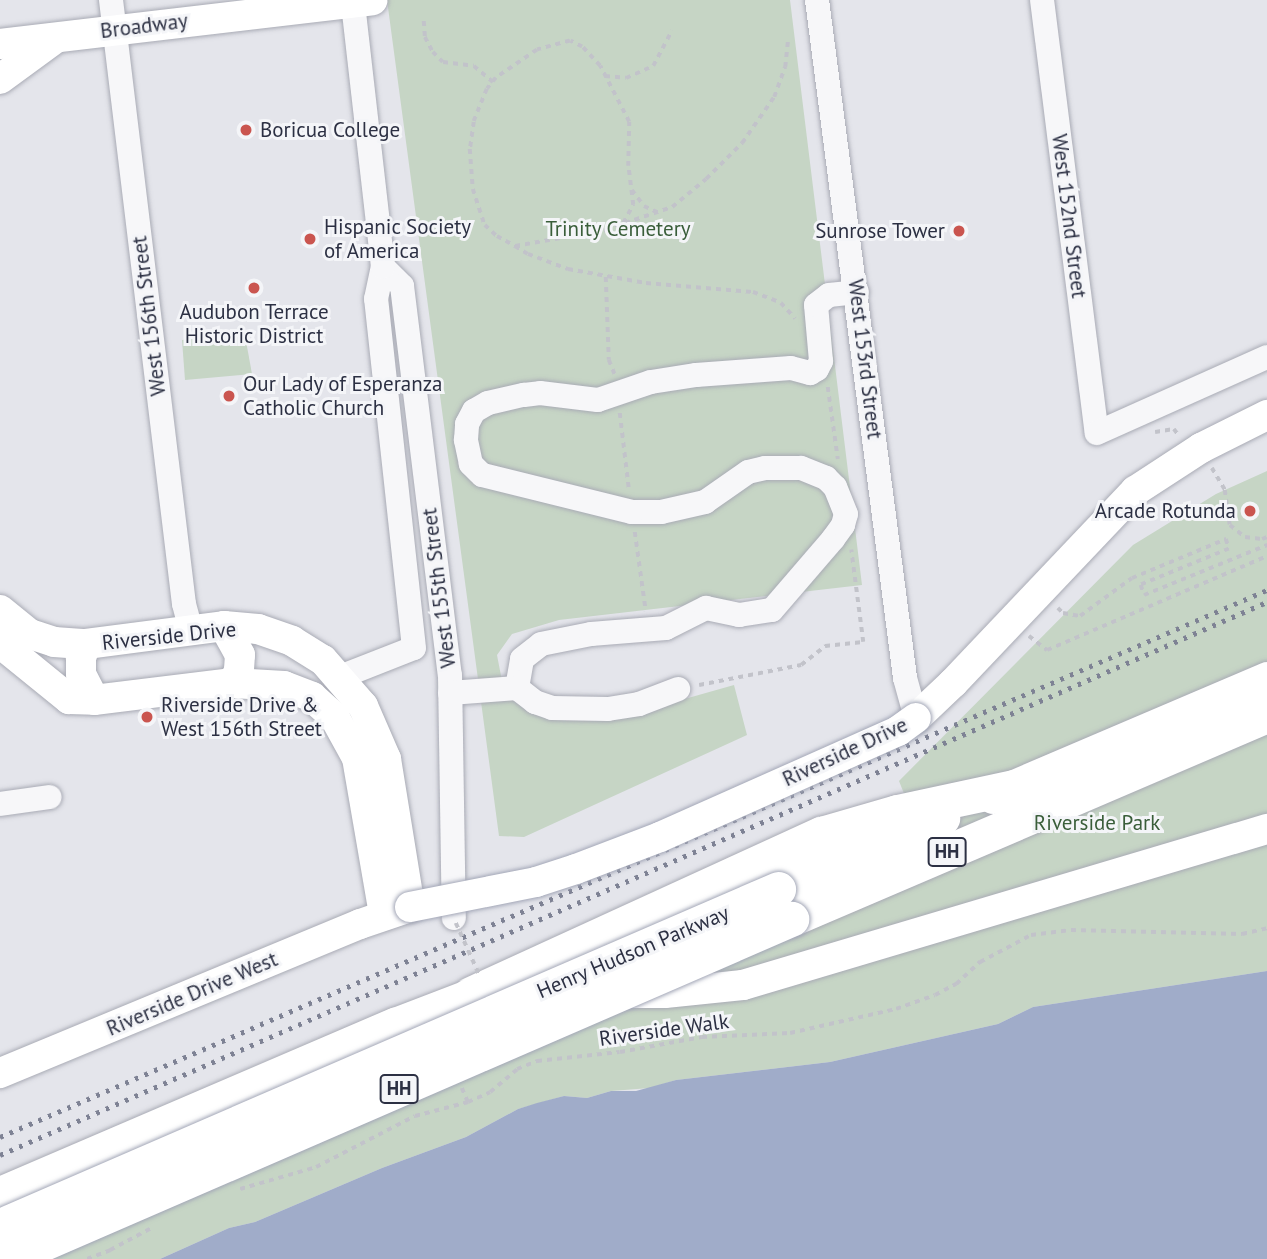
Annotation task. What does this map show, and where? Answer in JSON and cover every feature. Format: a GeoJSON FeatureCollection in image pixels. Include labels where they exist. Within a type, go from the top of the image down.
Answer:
{"type":"FeatureCollection","features":[{"type":"Feature","properties":{"kind":"highway","name":"Henry Hudson Parkway"},"geometry":{"type":"LineString","coordinates":[[7,1259],[784,904],[1014,787],[1267,679]]}},
{"type":"Feature","properties":{"kind":"highway","name":"Henry Hudson Parkway"},"geometry":{"type":"LineString","coordinates":[[0,1226],[784,904],[1267,715]]}},
{"type":"Feature","properties":{"kind":"highway"},"geometry":{"type":"LineString","coordinates":[[1216,735],[1267,724]]}},
{"type":"Feature","properties":{"kind":"highway"},"geometry":{"type":"LineString","coordinates":[[475,984],[821,834],[888,815],[1014,787]]}},
{"type":"Feature","properties":{"kind":"main road","name":"Broadway"},"geometry":{"type":"LineString","coordinates":[[0,44],[58,37],[113,14],[359,1]]}},
{"type":"Feature","properties":{"kind":"main road"},"geometry":{"type":"LineString","coordinates":[[0,79],[58,37]]}},
{"type":"Feature","properties":{"kind":"main road","name":"Riverside Drive"},"geometry":{"type":"LineString","coordinates":[[0,610],[41,639],[86,644],[225,626],[258,629],[292,641],[323,660],[341,677],[363,706],[386,760],[397,814],[397,911],[536,882],[576,869],[660,836],[877,740],[916,718],[975,660],[1025,627],[1135,491],[1201,448],[1267,415]]}},
{"type":"Feature","properties":{"kind":"main road"},"geometry":{"type":"LineString","coordinates":[[225,626],[240,655],[239,671],[233,683]]}},
{"type":"Feature","properties":{"kind":"main road"},"geometry":{"type":"LineString","coordinates":[[0,643],[61,695],[94,700],[233,683],[266,684],[312,697],[335,718],[357,758],[368,821],[397,911]]}},
{"type":"Feature","properties":{"kind":"main road"},"geometry":{"type":"LineString","coordinates":[[86,644],[81,674],[94,700]]}},
{"type":"Feature","properties":{"kind":"main road"},"geometry":{"type":"LineString","coordinates":[[430,1010],[463,1006],[665,1009],[716,998],[743,985],[1267,829]]}},
{"type":"Feature","properties":{"kind":"main road","name":"Riverside Drive West"},"geometry":{"type":"LineString","coordinates":[[0,1073],[397,911]]}},
{"type":"Feature","properties":{"kind":"main road"},"geometry":{"type":"LineString","coordinates":[[0,1192],[430,1010],[475,984],[665,993],[743,985]]}},
{"type":"Feature","properties":{"kind":"street","name":"West 153rd Street"},"geometry":{"type":"LineString","coordinates":[[817,0],[905,678],[916,718]]}},
{"type":"Feature","properties":{"kind":"street","name":"West 152nd Street"},"geometry":{"type":"LineString","coordinates":[[1042,0],[1097,433],[1267,357]]}},
{"type":"Feature","properties":{"kind":"street","name":"West 155th Street"},"geometry":{"type":"LineString","coordinates":[[341,677],[414,648],[376,299],[383,267],[359,1]]}},
{"type":"Feature","properties":{"kind":"street","name":"West 156th Street"},"geometry":{"type":"LineString","coordinates":[[113,14],[184,604],[191,631]]}},
{"type":"Feature","properties":{"kind":"street","name":"West 155th Street"},"geometry":{"type":"LineString","coordinates":[[383,267],[402,286],[450,693],[454,918]]}},
{"type":"Feature","properties":{"kind":"street"},"geometry":{"type":"LineString","coordinates":[[517,688],[522,659],[541,644],[590,634],[666,628],[706,608],[739,615],[772,610],[834,539],[846,514],[842,499],[826,478],[801,468],[783,467],[748,472],[705,502],[661,512],[632,512],[482,475],[471,464],[466,440],[469,417],[488,403],[540,393],[589,401],[651,382],[696,375],[791,368],[810,373],[817,369],[821,361],[816,305],[829,295],[857,292]]}},
{"type":"Feature","properties":{"kind":"street"},"geometry":{"type":"LineString","coordinates":[[450,693],[517,688],[535,702],[552,708],[608,709],[639,704],[678,689]]}},
{"type":"Feature","properties":{"kind":"street"},"geometry":{"type":"LineString","coordinates":[[0,804],[50,797]]}},
{"type":"Feature","properties":{"kind":"path"},"geometry":{"type":"LineString","coordinates":[[424,21],[429,44],[443,62],[474,66],[493,82]]}},
{"type":"Feature","properties":{"kind":"path"},"geometry":{"type":"LineString","coordinates":[[605,76],[626,78],[653,65],[672,31]]}},
{"type":"Feature","properties":{"kind":"path"},"geometry":{"type":"LineString","coordinates":[[515,246],[606,230],[659,213],[706,179],[763,115],[785,67],[788,38]]}},
{"type":"Feature","properties":{"kind":"path"},"geometry":{"type":"LineString","coordinates":[[623,223],[633,205],[629,185],[629,122],[605,76],[582,47],[569,41],[537,50],[493,82],[474,121],[470,170],[478,212],[485,225],[515,246],[568,270],[606,277],[754,292],[782,303],[800,327]]}},
{"type":"Feature","properties":{"kind":"path"},"geometry":{"type":"LineString","coordinates":[[629,185],[637,199],[659,213]]}},
{"type":"Feature","properties":{"kind":"path"},"geometry":{"type":"LineString","coordinates":[[606,277],[609,360],[618,393],[648,629]]}},
{"type":"Feature","properties":{"kind":"path"},"geometry":{"type":"LineString","coordinates":[[1225,491],[1230,525],[1237,532],[1254,539],[1267,537]]}},
{"type":"Feature","properties":{"kind":"path"},"geometry":{"type":"LineString","coordinates":[[1055,605],[1063,613],[1080,616],[1132,578],[1226,539],[1229,549],[1141,585],[1144,595],[1267,545]]}},
{"type":"Feature","properties":{"kind":"path"},"geometry":{"type":"LineString","coordinates":[[1025,627],[1046,650],[1267,556]]}},
{"type":"Feature","properties":{"kind":"path"},"geometry":{"type":"LineString","coordinates":[[678,689],[801,665],[825,646],[863,642],[862,635]]}},
{"type":"Feature","properties":{"kind":"path"},"geometry":{"type":"LineString","coordinates":[[454,918],[475,984]]}},
{"type":"Feature","properties":{"kind":"path","name":"Riverside Walk"},"geometry":{"type":"LineString","coordinates":[[232,1190],[316,1167],[415,1116],[468,1102],[490,1092],[517,1069],[537,1061],[620,1052],[702,1037],[790,1033],[896,1009],[956,984],[980,962],[1031,934],[1071,930],[1242,934],[1267,928]]}},
{"type":"Feature","properties":{"kind":"path"},"geometry":{"type":"LineString","coordinates":[[87,1259],[110,1250],[157,1224]]}},
{"type":"Feature","properties":{"kind":"green space","name":"Trinity Cemetery"},"geometry":{"type":"Polygon","coordinates":[[[387,0],[790,0],[862,585],[559,620],[512,634],[497,655],[502,681],[519,704],[628,715],[734,685],[747,735],[524,837],[499,836],[387,0]]]}},
{"type":"Feature","properties":{"kind":"green space"},"geometry":{"type":"Polygon","coordinates":[[[244,330],[252,374],[185,380],[182,340],[244,330]]]}},
{"type":"Feature","properties":{"kind":"green space","name":"Riverside Park"},"geometry":{"type":"Polygon","coordinates":[[[1267,471],[1267,971],[1033,1007],[998,1024],[830,1062],[676,1080],[650,1088],[611,1091],[587,1098],[564,1096],[518,1109],[466,1137],[382,1168],[255,1222],[229,1228],[160,1259],[36,1259],[937,876],[899,781],[1133,545],[1216,494],[1267,471]]]}},
{"type":"Feature","properties":{"kind":"water"},"geometry":{"type":"Polygon","coordinates":[[[1267,971],[1267,1259],[160,1259],[229,1228],[255,1222],[382,1168],[466,1137],[518,1109],[537,1103],[564,1096],[587,1098],[611,1091],[636,1091],[676,1080],[830,1062],[998,1024],[1033,1007],[1267,971]]]}},
{"type":"Feature","properties":{"kind":"railway"},"geometry":{"type":"LineString","coordinates":[[0,1137],[1267,590]]}},
{"type":"Feature","properties":{"kind":"railway"},"geometry":{"type":"LineString","coordinates":[[0,1155],[1267,602]]}},
{"type":"Feature","properties":{"kind":"place","name":"Boricua College"},"geometry":{"type":"Point","coordinates":[246,130]}},
{"type":"Feature","properties":{"kind":"place","name":"Sunrose Tower"},"geometry":{"type":"Point","coordinates":[959,231]}},
{"type":"Feature","properties":{"kind":"place","name":"Hispanic Society of America"},"geometry":{"type":"Point","coordinates":[310,239]}},
{"type":"Feature","properties":{"kind":"place","name":"Audubon Terrace Historic District"},"geometry":{"type":"Point","coordinates":[254,288]}},
{"type":"Feature","properties":{"kind":"place","name":"Our Lady of Esperanza Catholic Church"},"geometry":{"type":"Point","coordinates":[229,396]}},
{"type":"Feature","properties":{"kind":"place","name":"Arcade Rotunda"},"geometry":{"type":"Point","coordinates":[1250,511]}},
{"type":"Feature","properties":{"kind":"place","name":"Riverside Drive & West 156th Street"},"geometry":{"type":"Point","coordinates":[147,717]}}]}
